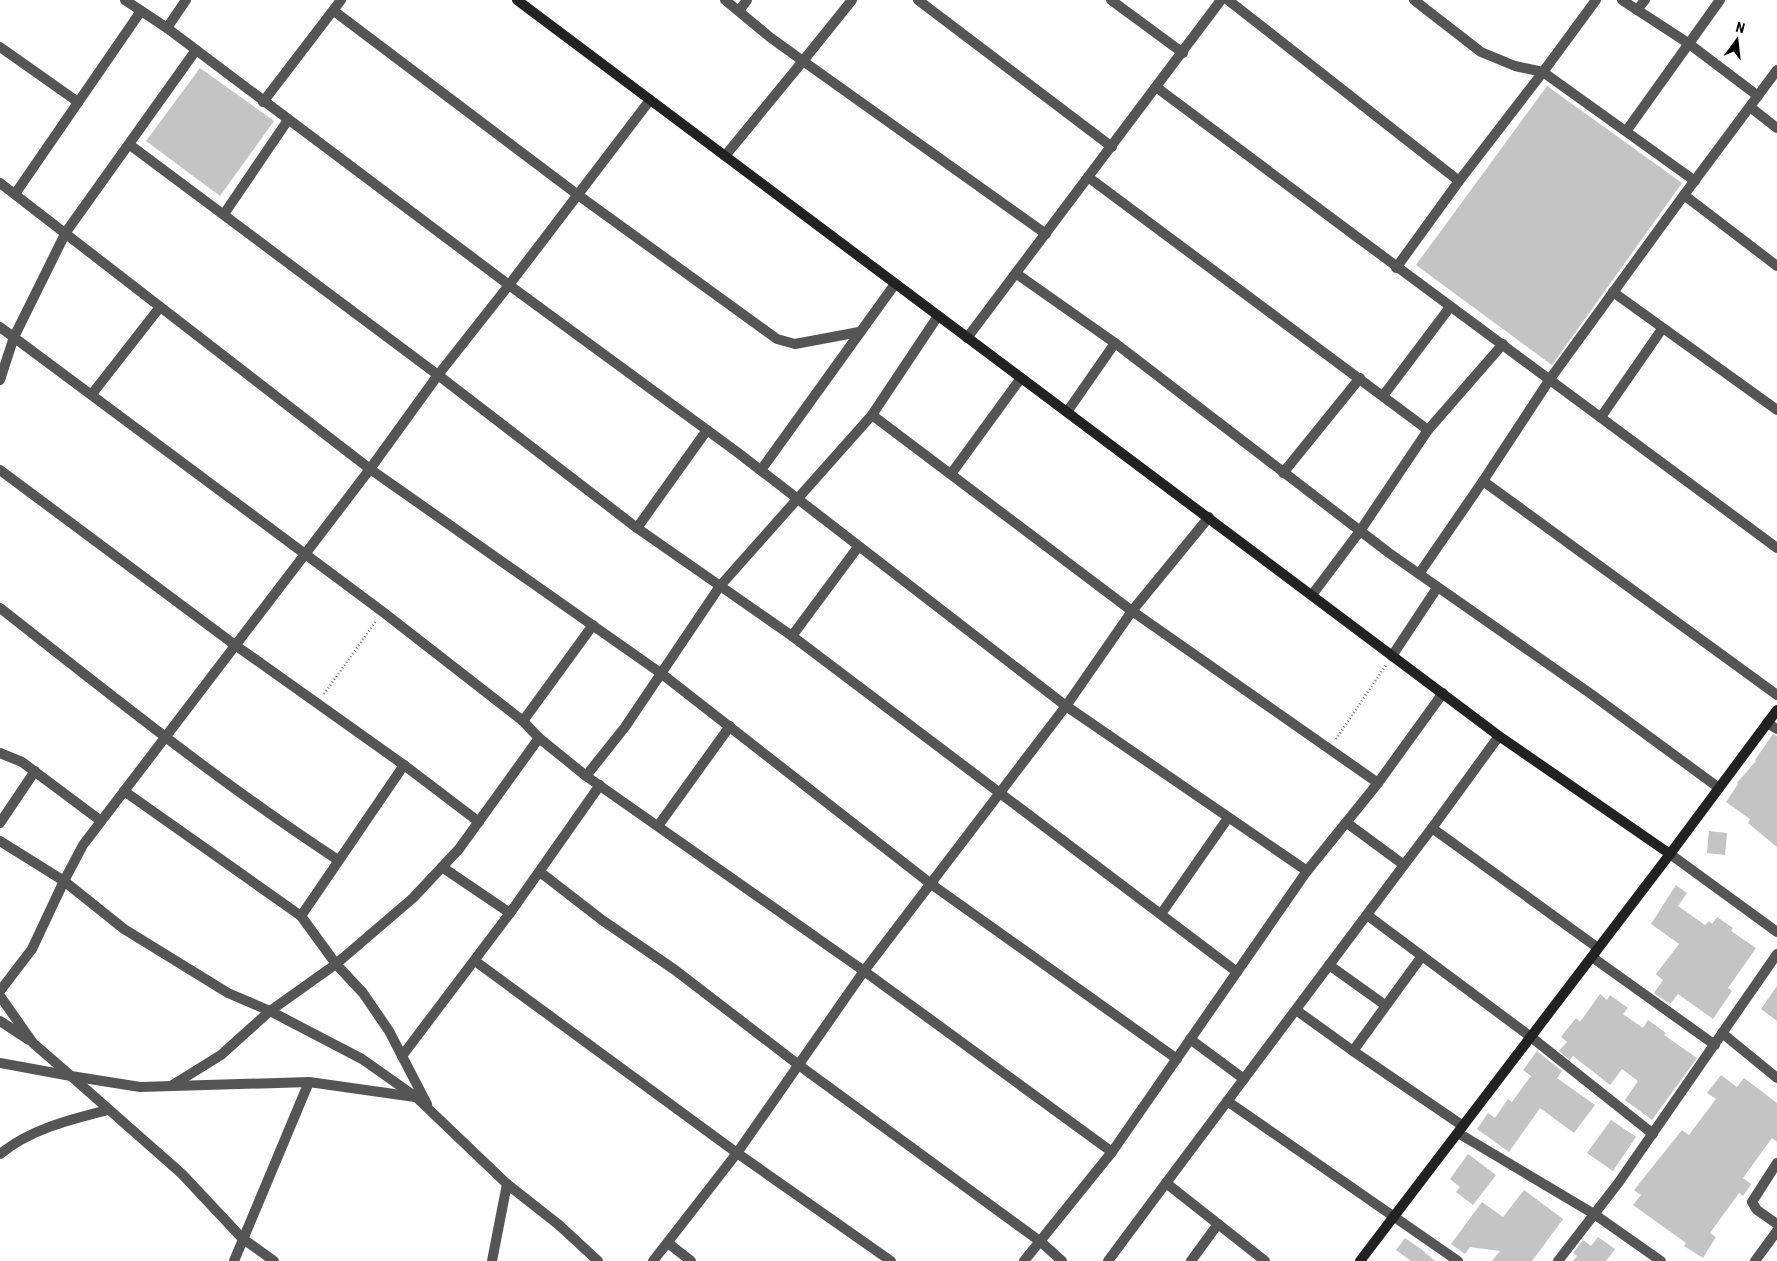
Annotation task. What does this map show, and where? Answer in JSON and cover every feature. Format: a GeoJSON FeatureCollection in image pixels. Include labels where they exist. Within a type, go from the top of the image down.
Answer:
{"type":"FeatureCollection","features":[{"type":"Feature","properties":{"kind":"street"},"geometry":{"type":"LineString","coordinates":[[125,0],[167,28],[509,285],[761,470],[858,547],[1066,706],[1307,871]]}},
{"type":"Feature","properties":{"kind":"street"},"geometry":{"type":"LineString","coordinates":[[167,28],[186,0]]}},
{"type":"Feature","properties":{"kind":"street"},"geometry":{"type":"LineString","coordinates":[[264,102],[341,0]]}},
{"type":"Feature","properties":{"kind":"street"},"geometry":{"type":"LineString","coordinates":[[517,0],[1443,694],[1777,932]]}},
{"type":"Feature","properties":{"kind":"street"},"geometry":{"type":"LineString","coordinates":[[725,0],[804,61],[1046,234]]}},
{"type":"Feature","properties":{"kind":"street"},"geometry":{"type":"LineString","coordinates":[[739,11],[747,0]]}},
{"type":"Feature","properties":{"kind":"street"},"geometry":{"type":"LineString","coordinates":[[724,156],[804,61],[852,0]]}},
{"type":"Feature","properties":{"kind":"street"},"geometry":{"type":"LineString","coordinates":[[918,0],[1112,147]]}},
{"type":"Feature","properties":{"kind":"street"},"geometry":{"type":"LineString","coordinates":[[1111,0],[1183,52]]}},
{"type":"Feature","properties":{"kind":"street"},"geometry":{"type":"LineString","coordinates":[[967,338],[1017,274],[1221,0]]}},
{"type":"Feature","properties":{"kind":"street"},"geometry":{"type":"LineString","coordinates":[[1228,0],[1459,181]]}},
{"type":"Feature","properties":{"kind":"street"},"geometry":{"type":"LineString","coordinates":[[1414,0],[1481,52],[1506,63],[1543,72],[1627,130],[1695,181]]}},
{"type":"Feature","properties":{"kind":"street"},"geometry":{"type":"LineString","coordinates":[[1396,268],[1459,181],[1596,0]]}},
{"type":"Feature","properties":{"kind":"street"},"geometry":{"type":"LineString","coordinates":[[1622,0],[1688,44],[1758,96]]}},
{"type":"Feature","properties":{"kind":"street"},"geometry":{"type":"LineString","coordinates":[[1637,10],[1645,0]]}},
{"type":"Feature","properties":{"kind":"street"},"geometry":{"type":"LineString","coordinates":[[1627,130],[1720,0]]}},
{"type":"Feature","properties":{"kind":"street"},"geometry":{"type":"LineString","coordinates":[[15,194],[141,11]]}},
{"type":"Feature","properties":{"kind":"street"},"geometry":{"type":"LineString","coordinates":[[334,11],[578,195],[777,339],[795,344],[859,332]]}},
{"type":"Feature","properties":{"kind":"street"},"geometry":{"type":"LineString","coordinates":[[0,47],[78,102]]}},
{"type":"Feature","properties":{"kind":"street"},"geometry":{"type":"LineString","coordinates":[[0,380],[14,338],[66,232],[130,145],[196,50]]}},
{"type":"Feature","properties":{"kind":"street"},"geometry":{"type":"LineString","coordinates":[[1419,574],[1483,481],[1550,378],[1777,70]]}},
{"type":"Feature","properties":{"kind":"street"},"geometry":{"type":"LineString","coordinates":[[1156,87],[1396,268],[1550,378],[1777,548]]}},
{"type":"Feature","properties":{"kind":"street"},"geometry":{"type":"LineString","coordinates":[[0,991],[32,949],[83,845],[370,469],[438,375],[650,100]]}},
{"type":"Feature","properties":{"kind":"street"},"geometry":{"type":"LineString","coordinates":[[1750,107],[1777,128]]}},
{"type":"Feature","properties":{"kind":"street"},"geometry":{"type":"LineString","coordinates":[[224,214],[288,120]]}},
{"type":"Feature","properties":{"kind":"street"},"geometry":{"type":"LineString","coordinates":[[130,145],[438,375],[637,528],[792,636],[1237,972]]}},
{"type":"Feature","properties":{"kind":"street"},"geometry":{"type":"LineString","coordinates":[[1088,177],[1428,430]]}},
{"type":"Feature","properties":{"kind":"street"},"geometry":{"type":"LineString","coordinates":[[0,183],[66,232],[370,469],[662,674],[931,884],[1177,1059]]}},
{"type":"Feature","properties":{"kind":"street"},"geometry":{"type":"LineString","coordinates":[[1684,195],[1777,266]]}},
{"type":"Feature","properties":{"kind":"street"},"geometry":{"type":"LineString","coordinates":[[1017,274],[1115,343],[1360,531],[1438,588],[1591,694],[1719,788]]}},
{"type":"Feature","properties":{"kind":"street"},"geometry":{"type":"LineString","coordinates":[[761,470],[895,284]]}},
{"type":"Feature","properties":{"kind":"street"},"geometry":{"type":"LineString","coordinates":[[1613,292],[1777,410]]}},
{"type":"Feature","properties":{"kind":"street"},"geometry":{"type":"LineString","coordinates":[[92,394],[160,307]]}},
{"type":"Feature","properties":{"kind":"street"},"geometry":{"type":"LineString","coordinates":[[1382,396],[1450,307]]}},
{"type":"Feature","properties":{"kind":"street"},"geometry":{"type":"LineString","coordinates":[[586,776],[625,727],[720,586],[872,415],[938,316]]}},
{"type":"Feature","properties":{"kind":"street"},"geometry":{"type":"LineString","coordinates":[[0,327],[383,612],[523,720],[538,738],[586,776],[864,971],[1112,1152]]}},
{"type":"Feature","properties":{"kind":"street"},"geometry":{"type":"LineString","coordinates":[[1601,417],[1662,329]]}},
{"type":"Feature","properties":{"kind":"street"},"geometry":{"type":"LineString","coordinates":[[1067,412],[1115,343]]}},
{"type":"Feature","properties":{"kind":"street"},"geometry":{"type":"LineString","coordinates":[[1312,595],[1360,531],[1428,430],[1503,344]]}},
{"type":"Feature","properties":{"kind":"street"},"geometry":{"type":"LineString","coordinates":[[951,474],[1021,378]]}},
{"type":"Feature","properties":{"kind":"street"},"geometry":{"type":"LineString","coordinates":[[1283,473],[1360,378]]}},
{"type":"Feature","properties":{"kind":"street"},"geometry":{"type":"LineString","coordinates":[[872,415],[1132,610],[1378,783]]}},
{"type":"Feature","properties":{"kind":"street"},"geometry":{"type":"LineString","coordinates":[[637,528],[707,430]]}},
{"type":"Feature","properties":{"kind":"street"},"geometry":{"type":"LineString","coordinates":[[0,470],[235,645],[404,765],[479,822]]}},
{"type":"Feature","properties":{"kind":"street"},"geometry":{"type":"LineString","coordinates":[[1483,481],[1777,695]]}},
{"type":"Feature","properties":{"kind":"street"},"geometry":{"type":"LineString","coordinates":[[653,1261],[737,1153],[800,1066],[864,971],[1066,706],[1132,610],[1208,517]]}},
{"type":"Feature","properties":{"kind":"street"},"geometry":{"type":"LineString","coordinates":[[792,636],[858,547]]}},
{"type":"Feature","properties":{"kind":"street"},"geometry":{"type":"LineString","coordinates":[[1392,656],[1438,588]]}},
{"type":"Feature","properties":{"kind":"street"},"geometry":{"type":"LineString","coordinates":[[0,608],[164,737],[290,828],[338,860]]}},
{"type":"Feature","properties":{"kind":"street"},"geometry":{"type":"LineString","coordinates":[[523,720],[593,625]]}},
{"type":"Feature","properties":{"kind":"street"},"geometry":{"type":"LineString","coordinates":[[1024,1261],[1112,1152],[1307,871],[1378,783],[1443,694]]}},
{"type":"Feature","properties":{"kind":"street"},"geometry":{"type":"LineString","coordinates":[[1360,1261],[1670,854],[1777,710]]}},
{"type":"Feature","properties":{"kind":"street"},"geometry":{"type":"LineString","coordinates":[[1767,722],[1777,729]]}},
{"type":"Feature","properties":{"kind":"street"},"geometry":{"type":"LineString","coordinates":[[658,826],[730,726]]}},
{"type":"Feature","properties":{"kind":"street"},"geometry":{"type":"LineString","coordinates":[[1108,1261],[1500,736]]}},
{"type":"Feature","properties":{"kind":"street"},"geometry":{"type":"LineString","coordinates":[[171,1086],[221,1055],[270,1011],[336,964],[413,898],[442,867],[479,822],[538,738]]}},
{"type":"Feature","properties":{"kind":"street"},"geometry":{"type":"LineString","coordinates":[[0,752],[22,762],[102,821]]}},
{"type":"Feature","properties":{"kind":"street"},"geometry":{"type":"LineString","coordinates":[[301,916],[404,765]]}},
{"type":"Feature","properties":{"kind":"street"},"geometry":{"type":"LineString","coordinates":[[0,823],[35,771]]}},
{"type":"Feature","properties":{"kind":"street"},"geometry":{"type":"LineString","coordinates":[[402,1056],[510,914],[600,785]]}},
{"type":"Feature","properties":{"kind":"street"},"geometry":{"type":"LineString","coordinates":[[124,791],[301,916],[336,964],[363,993],[389,1031],[430,1110]]}},
{"type":"Feature","properties":{"kind":"street"},"geometry":{"type":"LineString","coordinates":[[1161,914],[1228,818]]}},
{"type":"Feature","properties":{"kind":"street"},"geometry":{"type":"LineString","coordinates":[[1347,823],[1404,865]]}},
{"type":"Feature","properties":{"kind":"street"},"geometry":{"type":"LineString","coordinates":[[1432,828],[1715,1044]]}},
{"type":"Feature","properties":{"kind":"street"},"geometry":{"type":"LineString","coordinates":[[0,841],[64,881],[124,929],[228,993],[270,1011],[362,1059],[416,1097],[507,1184],[558,1225],[598,1261]]}},
{"type":"Feature","properties":{"kind":"street"},"geometry":{"type":"LineString","coordinates":[[442,867],[510,914]]}},
{"type":"Feature","properties":{"kind":"street"},"geometry":{"type":"LineString","coordinates":[[540,872],[602,920],[675,970],[800,1066],[1041,1242],[1062,1261]]}},
{"type":"Feature","properties":{"kind":"street"},"geometry":{"type":"LineString","coordinates":[[1367,915],[1531,1037],[1653,1134]]}},
{"type":"Feature","properties":{"kind":"street"},"geometry":{"type":"LineString","coordinates":[[1558,1261],[1653,1134],[1777,954]]}},
{"type":"Feature","properties":{"kind":"street"},"geometry":{"type":"LineString","coordinates":[[1353,1051],[1422,956]]}},
{"type":"Feature","properties":{"kind":"street"},"geometry":{"type":"LineString","coordinates":[[475,961],[737,1153],[891,1261]]}},
{"type":"Feature","properties":{"kind":"street"},"geometry":{"type":"LineString","coordinates":[[1329,965],[1385,1005]]}},
{"type":"Feature","properties":{"kind":"street"},"geometry":{"type":"LineString","coordinates":[[0,996],[33,1043]]}},
{"type":"Feature","properties":{"kind":"street"},"geometry":{"type":"LineString","coordinates":[[1296,1010],[1461,1130],[1594,1214],[1661,1261]]}},
{"type":"Feature","properties":{"kind":"street"},"geometry":{"type":"LineString","coordinates":[[0,1021],[33,1043],[71,1076],[182,1174],[242,1238],[274,1261]]}},
{"type":"Feature","properties":{"kind":"street"},"geometry":{"type":"LineString","coordinates":[[1722,1033],[1777,1078]]}},
{"type":"Feature","properties":{"kind":"street"},"geometry":{"type":"LineString","coordinates":[[1190,1040],[1244,1079]]}},
{"type":"Feature","properties":{"kind":"street"},"geometry":{"type":"LineString","coordinates":[[0,1063],[140,1087],[309,1082],[416,1097]]}},
{"type":"Feature","properties":{"kind":"street"},"geometry":{"type":"LineString","coordinates":[[234,1261],[242,1238],[309,1082]]}},
{"type":"Feature","properties":{"kind":"street"},"geometry":{"type":"LineString","coordinates":[[1227,1101],[1458,1261]]}},
{"type":"Feature","properties":{"kind":"street"},"geometry":{"type":"LineString","coordinates":[[0,1154],[14,1143],[55,1123],[108,1110]]}},
{"type":"Feature","properties":{"kind":"street"},"geometry":{"type":"LineString","coordinates":[[1777,1164],[1752,1202],[1757,1210],[1777,1224]]}},
{"type":"Feature","properties":{"kind":"street"},"geometry":{"type":"LineString","coordinates":[[492,1261],[507,1184]]}},
{"type":"Feature","properties":{"kind":"street"},"geometry":{"type":"LineString","coordinates":[[1166,1184],[1265,1261]]}},
{"type":"Feature","properties":{"kind":"street"},"geometry":{"type":"LineString","coordinates":[[1191,1261],[1218,1224]]}},
{"type":"Feature","properties":{"kind":"street"},"geometry":{"type":"LineString","coordinates":[[1755,1261],[1777,1230]]}},
{"type":"Feature","properties":{"kind":"street"},"geometry":{"type":"LineString","coordinates":[[668,1243],[691,1261]]}},
{"type":"Feature","properties":{"kind":"path"},"geometry":{"type":"LineString","coordinates":[[317,703],[383,612]]}},
{"type":"Feature","properties":{"kind":"path"},"geometry":{"type":"LineString","coordinates":[[1330,748],[1392,656]]}},
{"type":"Feature","properties":{"kind":"building"},"geometry":{"type":"Polygon","coordinates":[[[200,68],[274,121],[220,196],[146,141],[200,68]]]}},
{"type":"Feature","properties":{"kind":"building"},"geometry":{"type":"Polygon","coordinates":[[[1547,86],[1682,183],[1552,365],[1416,265],[1547,86]]]}},
{"type":"Feature","properties":{"kind":"building"},"geometry":{"type":"Polygon","coordinates":[[[1773,734],[1777,736],[1777,847],[1748,823],[1750,819],[1726,802],[1737,783],[1756,761],[1773,734]]]}},
{"type":"Feature","properties":{"kind":"building"},"geometry":{"type":"Polygon","coordinates":[[[1709,831],[1727,833],[1725,855],[1707,853],[1709,831]]]}},
{"type":"Feature","properties":{"kind":"building"},"geometry":{"type":"Polygon","coordinates":[[[1676,885],[1687,893],[1678,906],[1705,925],[1709,921],[1712,924],[1717,917],[1733,928],[1731,931],[1756,948],[1728,988],[1732,991],[1713,1019],[1678,994],[1670,1004],[1654,993],[1663,980],[1656,974],[1679,944],[1651,924],[1676,885]]]}},
{"type":"Feature","properties":{"kind":"building"},"geometry":{"type":"Polygon","coordinates":[[[1777,986],[1777,1021],[1761,1009],[1777,986]]]}},
{"type":"Feature","properties":{"kind":"building"},"geometry":{"type":"Polygon","coordinates":[[[1600,994],[1607,1000],[1610,995],[1628,1008],[1623,1014],[1643,1028],[1648,1020],[1666,1033],[1664,1035],[1697,1058],[1652,1120],[1625,1100],[1638,1081],[1622,1069],[1610,1085],[1573,1056],[1570,1060],[1559,1051],[1567,1042],[1561,1037],[1576,1018],[1580,1022],[1600,994]]]}},
{"type":"Feature","properties":{"kind":"building"},"geometry":{"type":"Polygon","coordinates":[[[1537,1051],[1562,1071],[1557,1078],[1595,1105],[1574,1133],[1540,1108],[1509,1152],[1477,1129],[1488,1113],[1495,1118],[1508,1099],[1512,1102],[1531,1076],[1523,1070],[1537,1051]]]}},
{"type":"Feature","properties":{"kind":"building"},"geometry":{"type":"Polygon","coordinates":[[[1721,1075],[1737,1087],[1744,1078],[1777,1103],[1777,1142],[1772,1138],[1743,1178],[1751,1184],[1743,1196],[1739,1193],[1710,1233],[1716,1237],[1703,1258],[1684,1246],[1686,1243],[1633,1205],[1641,1195],[1634,1190],[1682,1130],[1689,1135],[1716,1099],[1707,1093],[1721,1075]]]}},
{"type":"Feature","properties":{"kind":"building"},"geometry":{"type":"Polygon","coordinates":[[[1611,1120],[1636,1137],[1613,1171],[1587,1153],[1611,1120]]]}},
{"type":"Feature","properties":{"kind":"building"},"geometry":{"type":"Polygon","coordinates":[[[1468,1154],[1496,1175],[1473,1205],[1456,1192],[1460,1187],[1450,1179],[1468,1154]]]}},
{"type":"Feature","properties":{"kind":"building"},"geometry":{"type":"Polygon","coordinates":[[[1524,1190],[1563,1219],[1532,1261],[1492,1261],[1500,1251],[1470,1247],[1465,1254],[1451,1244],[1482,1202],[1503,1217],[1524,1190]]]}},
{"type":"Feature","properties":{"kind":"building"},"geometry":{"type":"Polygon","coordinates":[[[1598,1237],[1615,1249],[1606,1261],[1573,1261],[1577,1256],[1573,1253],[1583,1240],[1591,1246],[1598,1237]]]}},
{"type":"Feature","properties":{"kind":"building"},"geometry":{"type":"Polygon","coordinates":[[[1405,1238],[1435,1261],[1411,1261],[1396,1250],[1405,1238]]]}}]}
